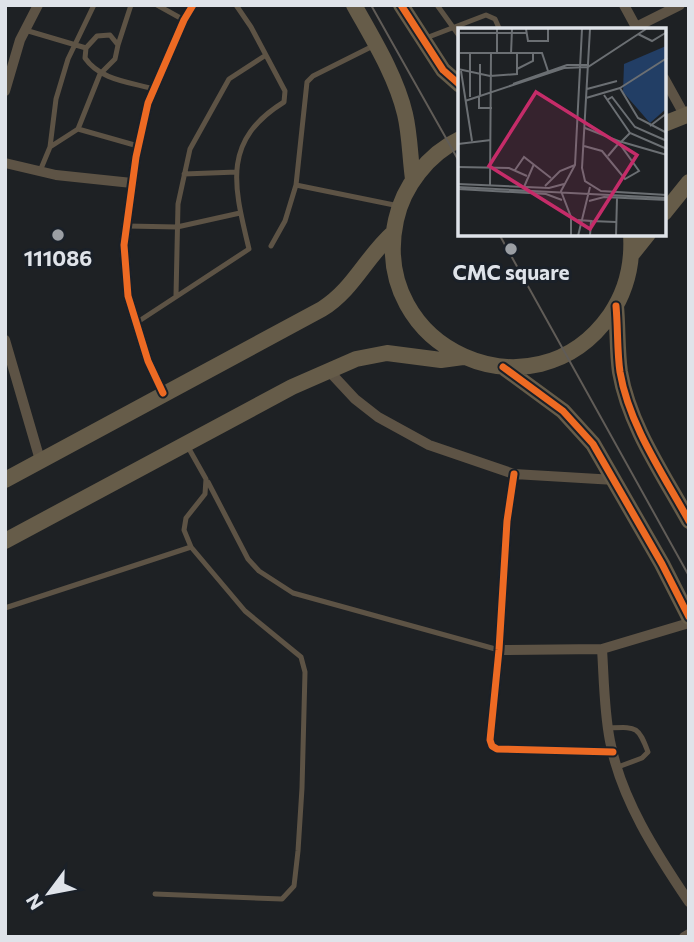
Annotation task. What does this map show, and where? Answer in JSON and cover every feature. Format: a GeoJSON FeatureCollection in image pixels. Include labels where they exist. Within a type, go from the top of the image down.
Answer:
{"type":"FeatureCollection","features":[{"type":"Feature","properties":{"kind":"main road"},"geometry":{"type":"LineString","coordinates":[[354,5],[376,45],[405,114],[413,179]]}},
{"type":"Feature","properties":{"kind":"main road"},"geometry":{"type":"LineString","coordinates":[[401,5],[443,70],[458,83]]}},
{"type":"Feature","properties":{"kind":"main road"},"geometry":{"type":"LineString","coordinates":[[666,123],[687,115]]}},
{"type":"Feature","properties":{"kind":"main road"},"geometry":{"type":"LineString","coordinates":[[458,140],[449,144],[413,179],[399,206],[393,233],[394,266],[402,295],[416,321],[437,342],[463,357],[483,364],[521,368],[566,356],[598,332],[616,306],[628,282],[632,254],[631,236]]}},
{"type":"Feature","properties":{"kind":"main road"},"geometry":{"type":"LineString","coordinates":[[666,211],[689,182]]}},
{"type":"Feature","properties":{"kind":"main road"},"geometry":{"type":"LineString","coordinates":[[5,480],[163,393],[267,340],[336,300],[357,277],[379,246],[393,233]]}},
{"type":"Feature","properties":{"kind":"main road"},"geometry":{"type":"LineString","coordinates":[[632,254],[646,236]]}},
{"type":"Feature","properties":{"kind":"main road"},"geometry":{"type":"LineString","coordinates":[[616,306],[620,372],[632,412],[689,521]]}},
{"type":"Feature","properties":{"kind":"main road"},"geometry":{"type":"LineString","coordinates":[[5,541],[328,370],[363,357],[387,353],[441,360],[463,357]]}},
{"type":"Feature","properties":{"kind":"main road"},"geometry":{"type":"LineString","coordinates":[[503,367],[563,411],[593,444],[662,564],[689,617]]}},
{"type":"Feature","properties":{"kind":"street"},"geometry":{"type":"LineString","coordinates":[[5,91],[25,30],[38,5]]}},
{"type":"Feature","properties":{"kind":"street"},"geometry":{"type":"LineString","coordinates":[[163,393],[148,361],[136,323],[125,276],[124,246],[138,146],[148,103],[193,5]]}},
{"type":"Feature","properties":{"kind":"street"},"geometry":{"type":"LineString","coordinates":[[624,5],[637,28],[680,5]]}},
{"type":"Feature","properties":{"kind":"street"},"geometry":{"type":"LineString","coordinates":[[666,81],[687,115]]}},
{"type":"Feature","properties":{"kind":"street"},"geometry":{"type":"LineString","coordinates":[[5,163],[57,175],[132,183]]}},
{"type":"Feature","properties":{"kind":"street"},"geometry":{"type":"LineString","coordinates":[[5,340],[40,460]]}},
{"type":"Feature","properties":{"kind":"street"},"geometry":{"type":"LineString","coordinates":[[328,370],[355,399],[388,422],[429,445],[514,474],[615,480]]}},
{"type":"Feature","properties":{"kind":"street"},"geometry":{"type":"LineString","coordinates":[[514,474],[507,521],[490,740],[492,746],[497,749],[613,752]]}},
{"type":"Feature","properties":{"kind":"street"},"geometry":{"type":"LineString","coordinates":[[499,650],[601,649],[689,623]]}},
{"type":"Feature","properties":{"kind":"street"},"geometry":{"type":"LineString","coordinates":[[601,649],[608,728],[618,767],[634,809],[664,865],[689,902]]}},
{"type":"Feature","properties":{"kind":"lane"},"geometry":{"type":"LineString","coordinates":[[40,171],[50,147],[56,99],[74,44],[94,5]]}},
{"type":"Feature","properties":{"kind":"lane"},"geometry":{"type":"LineString","coordinates":[[50,147],[78,129],[100,74],[115,59],[131,5]]}},
{"type":"Feature","properties":{"kind":"lane"},"geometry":{"type":"LineString","coordinates":[[157,5],[184,20]]}},
{"type":"Feature","properties":{"kind":"lane"},"geometry":{"type":"LineString","coordinates":[[136,323],[248,249],[236,186],[240,149],[247,133],[268,112],[284,102],[285,91],[236,5]]}},
{"type":"Feature","properties":{"kind":"lane"},"geometry":{"type":"LineString","coordinates":[[437,5],[458,35]]}},
{"type":"Feature","properties":{"kind":"lane"},"geometry":{"type":"LineString","coordinates":[[422,40],[486,15],[491,15],[499,28]]}},
{"type":"Feature","properties":{"kind":"lane"},"geometry":{"type":"LineString","coordinates":[[25,30],[86,48]]}},
{"type":"Feature","properties":{"kind":"lane"},"geometry":{"type":"LineString","coordinates":[[118,45],[110,35],[97,36],[86,48],[85,58],[100,74],[154,89]]}},
{"type":"Feature","properties":{"kind":"lane"},"geometry":{"type":"LineString","coordinates":[[271,246],[285,221],[296,185],[307,82],[313,76],[376,45]]}},
{"type":"Feature","properties":{"kind":"lane"},"geometry":{"type":"LineString","coordinates":[[176,296],[178,204],[190,149],[229,79],[266,55]]}},
{"type":"Feature","properties":{"kind":"lane"},"geometry":{"type":"LineString","coordinates":[[78,129],[138,146]]}},
{"type":"Feature","properties":{"kind":"lane"},"geometry":{"type":"LineString","coordinates":[[184,174],[237,172]]}},
{"type":"Feature","properties":{"kind":"lane"},"geometry":{"type":"LineString","coordinates":[[296,185],[399,206]]}},
{"type":"Feature","properties":{"kind":"lane"},"geometry":{"type":"LineString","coordinates":[[127,226],[177,227],[240,213]]}},
{"type":"Feature","properties":{"kind":"lane"},"geometry":{"type":"LineString","coordinates":[[186,444],[248,559],[259,571],[293,593],[499,650]]}},
{"type":"Feature","properties":{"kind":"lane"},"geometry":{"type":"LineString","coordinates":[[155,894],[273,900],[282,899],[294,886],[305,672],[301,657],[245,611],[191,547],[184,530],[186,518],[205,494],[206,479]]}},
{"type":"Feature","properties":{"kind":"lane"},"geometry":{"type":"LineString","coordinates":[[5,608],[191,547]]}},
{"type":"Feature","properties":{"kind":"lane"},"geometry":{"type":"LineString","coordinates":[[608,728],[633,727],[640,732],[649,752],[642,758],[618,767]]}},
{"type":"Feature","properties":{"kind":"tram line"},"geometry":{"type":"LineString","coordinates":[[371,5],[458,159]]}},
{"type":"Feature","properties":{"kind":"tram line"},"geometry":{"type":"LineString","coordinates":[[500,236],[689,576]]}},
{"type":"Feature","properties":{"kind":"cycle path"},"geometry":{"type":"LineString","coordinates":[[163,393],[148,361],[128,296],[124,245],[136,157],[148,103],[193,5]]}},
{"type":"Feature","properties":{"kind":"cycle path"},"geometry":{"type":"LineString","coordinates":[[401,5],[443,70],[458,83]]}},
{"type":"Feature","properties":{"kind":"cycle path"},"geometry":{"type":"LineString","coordinates":[[616,306],[618,356],[624,392],[648,449],[689,521]]}},
{"type":"Feature","properties":{"kind":"cycle path"},"geometry":{"type":"LineString","coordinates":[[503,367],[563,411],[593,444],[662,564],[689,617]]}},
{"type":"Feature","properties":{"kind":"cycle path"},"geometry":{"type":"LineString","coordinates":[[514,474],[507,521],[490,740],[492,746],[497,749],[613,752]]}},
{"type":"Feature","properties":{"kind":"place","name":"111086"},"geometry":{"type":"Point","coordinates":[58,235]}},
{"type":"Feature","properties":{"kind":"place","name":"CMC square"},"geometry":{"type":"Point","coordinates":[511,249]}}]}
